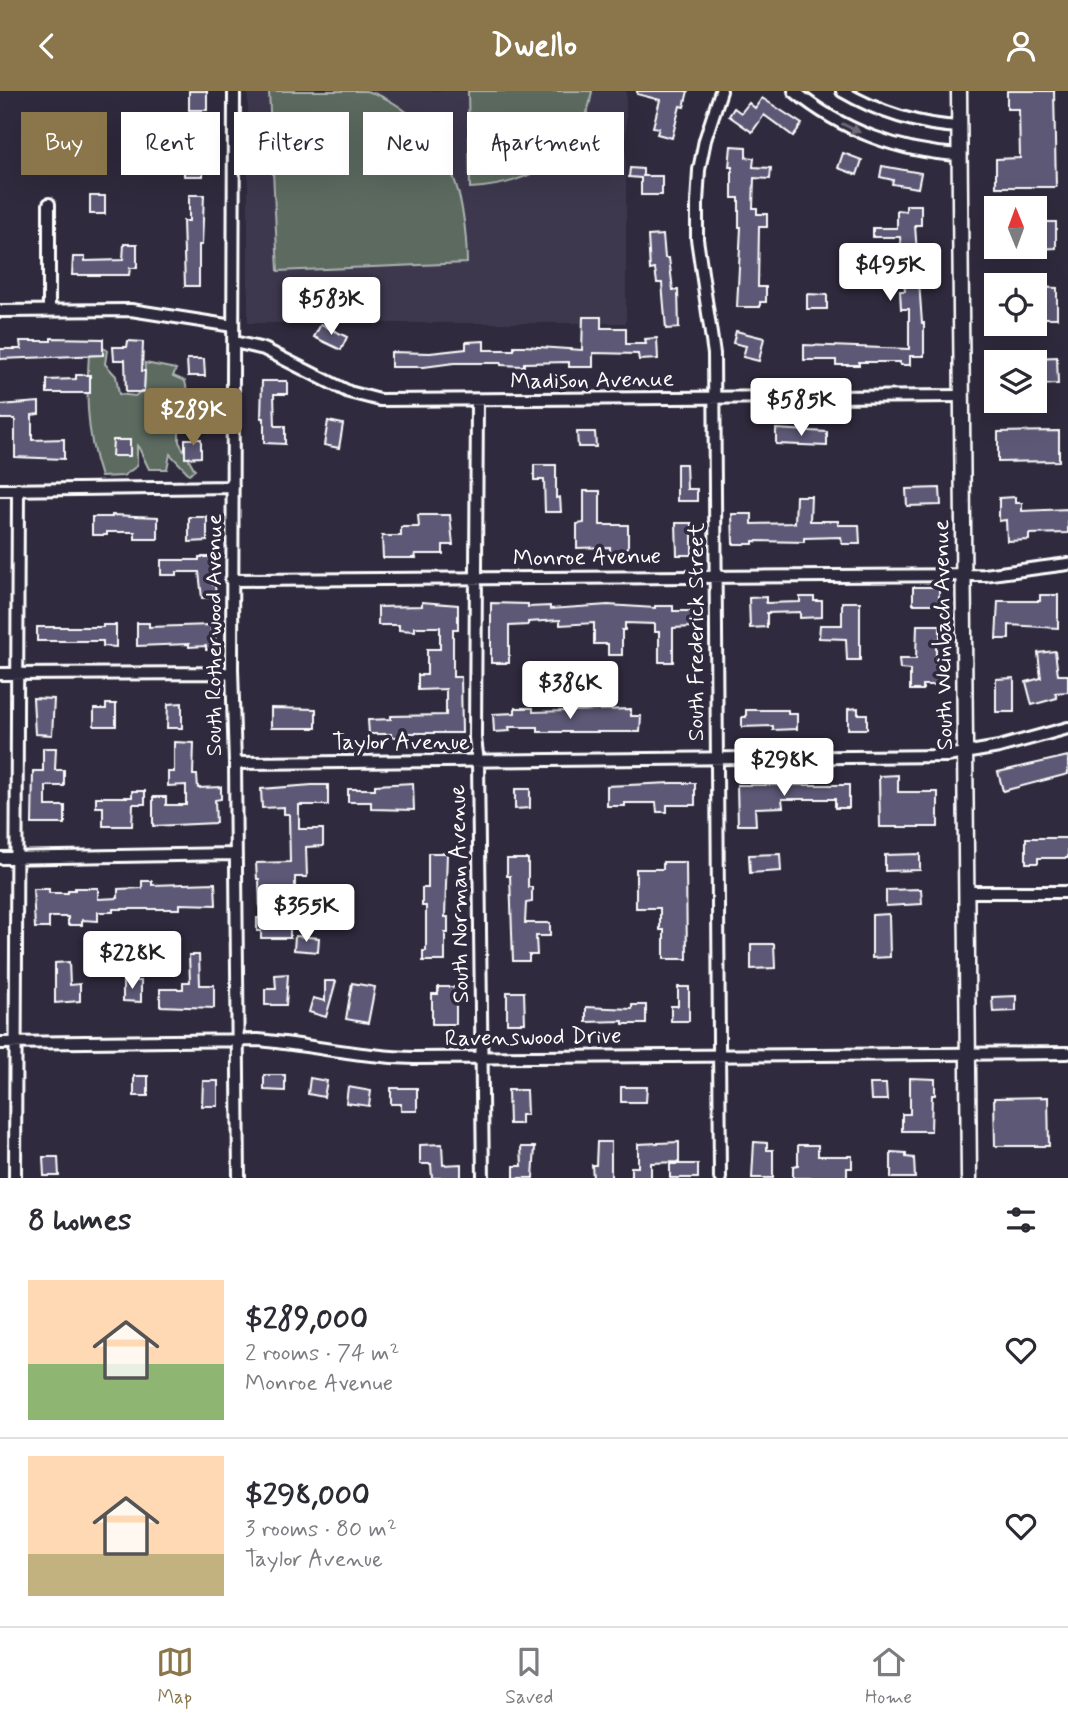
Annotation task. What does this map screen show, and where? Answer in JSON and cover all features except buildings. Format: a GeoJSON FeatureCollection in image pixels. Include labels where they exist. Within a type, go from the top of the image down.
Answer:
{"type":"FeatureCollection","features":[{"type":"Feature","properties":{"kind":"street","name":"South Rotherwood Avenue"},"geometry":{"type":"LineString","coordinates":[[234,91],[231,580],[239,1178]]}},
{"type":"Feature","properties":{"kind":"street","name":"South Frederick Street"},"geometry":{"type":"LineString","coordinates":[[720,1178],[715,759],[715,398],[712,336],[697,239],[696,202],[705,140],[721,91]]}},
{"type":"Feature","properties":{"kind":"street"},"geometry":{"type":"LineString","coordinates":[[794,91],[827,115],[865,134],[935,154],[960,155]]}},
{"type":"Feature","properties":{"kind":"street"},"geometry":{"type":"LineString","coordinates":[[842,91],[892,114],[939,126],[960,127]]}},
{"type":"Feature","properties":{"kind":"street","name":"South Weinbach Avenue"},"geometry":{"type":"LineString","coordinates":[[959,91],[969,1178]]}},
{"type":"Feature","properties":{"kind":"street"},"geometry":{"type":"LineString","coordinates":[[49,204],[49,310]]}},
{"type":"Feature","properties":{"kind":"street"},"geometry":{"type":"LineString","coordinates":[[0,311],[131,310],[233,326]]}},
{"type":"Feature","properties":{"kind":"street","name":"Madison Avenue"},"geometry":{"type":"LineString","coordinates":[[234,342],[264,349],[327,382],[363,397],[404,401],[962,396]]}},
{"type":"Feature","properties":{"kind":"street","name":"South Norman Avenue"},"geometry":{"type":"LineString","coordinates":[[477,401],[475,738],[478,762],[483,1178]]}},
{"type":"Feature","properties":{"kind":"street"},"geometry":{"type":"LineString","coordinates":[[0,489],[233,487]]}},
{"type":"Feature","properties":{"kind":"street"},"geometry":{"type":"LineString","coordinates":[[15,1178],[18,489]]}},
{"type":"Feature","properties":{"kind":"street","name":"Monroe Avenue"},"geometry":{"type":"LineString","coordinates":[[231,580],[964,574],[1008,573],[1068,564]]}},
{"type":"Feature","properties":{"kind":"street"},"geometry":{"type":"LineString","coordinates":[[0,674],[232,673]]}},
{"type":"Feature","properties":{"kind":"street","name":"Taylor Avenue"},"geometry":{"type":"LineString","coordinates":[[235,763],[947,756],[966,754],[1068,728]]}},
{"type":"Feature","properties":{"kind":"street"},"geometry":{"type":"LineString","coordinates":[[0,858],[235,854]]}},
{"type":"Feature","properties":{"kind":"street"},"geometry":{"type":"LineString","coordinates":[[967,892],[1068,892]]}},
{"type":"Feature","properties":{"kind":"street","name":"Ravenswood Drive"},"geometry":{"type":"LineString","coordinates":[[0,1043],[238,1040],[294,1043],[377,1057],[481,1058],[1068,1053]]}},
{"type":"Feature","properties":{"kind":"shaded area"},"geometry":{"type":"Polygon","coordinates":[[[248,91],[626,91],[626,323],[248,323],[248,175],[349,175],[349,112],[248,112],[248,91]]]}},
{"type":"Feature","properties":{"kind":"green space"},"geometry":{"type":"Polygon","coordinates":[[[269,91],[366,91],[400,107],[406,112],[363,112],[363,175],[453,175],[464,218],[467,263],[278,271],[273,175],[349,175],[349,112],[270,112],[269,91]]]}},
{"type":"Feature","properties":{"kind":"green space"},"geometry":{"type":"Polygon","coordinates":[[[468,91],[592,91],[587,112],[468,112],[468,91]]]}},
{"type":"Feature","properties":{"kind":"green space"},"geometry":{"type":"Polygon","coordinates":[[[470,175],[528,175],[492,186],[470,188],[470,175]]]}},
{"type":"Feature","properties":{"kind":"green space"},"geometry":{"type":"Polygon","coordinates":[[[90,341],[107,350],[105,364],[116,376],[119,394],[135,396],[144,389],[145,363],[176,369],[173,376],[185,381],[188,395],[195,404],[179,429],[179,442],[195,470],[189,474],[170,454],[167,469],[149,469],[137,444],[137,466],[123,476],[101,477],[89,426],[90,341]]]}}]}
